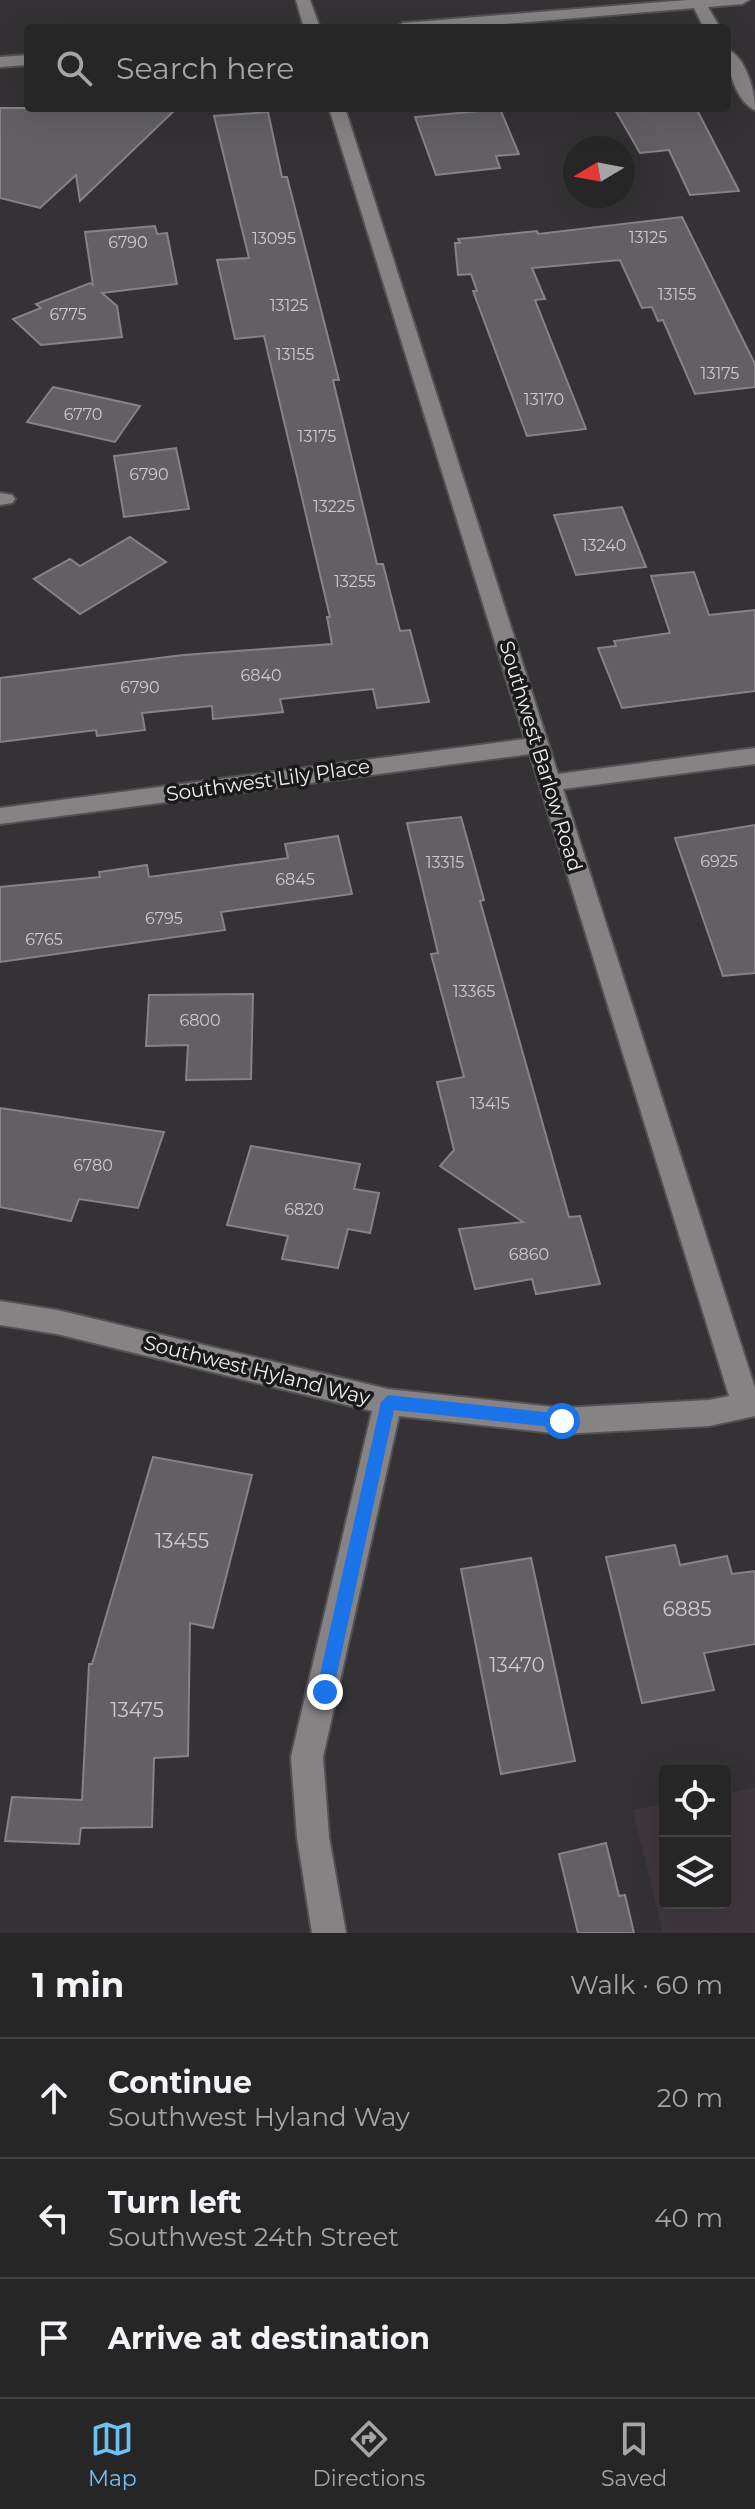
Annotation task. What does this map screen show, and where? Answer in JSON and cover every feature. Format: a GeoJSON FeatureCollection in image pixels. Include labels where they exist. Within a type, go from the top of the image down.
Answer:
{"type":"FeatureCollection","features":[{"type":"Feature","properties":{"kind":"street"},"geometry":{"type":"LineString","coordinates":[[303,0],[311,24]]}},
{"type":"Feature","properties":{"kind":"street"},"geometry":{"type":"LineString","coordinates":[[452,24],[742,0]]}},
{"type":"Feature","properties":{"kind":"street"},"geometry":{"type":"LineString","coordinates":[[699,4],[710,24]]}},
{"type":"Feature","properties":{"kind":"street"},"geometry":{"type":"LineString","coordinates":[[0,62],[24,60]]}},
{"type":"Feature","properties":{"kind":"street"},"geometry":{"type":"LineString","coordinates":[[731,61],[755,105]]}},
{"type":"Feature","properties":{"kind":"street","name":"Southwest Barlow Road"},"geometry":{"type":"LineString","coordinates":[[338,112],[548,783],[750,1403]]}},
{"type":"Feature","properties":{"kind":"street","name":"Southwest Lily Place"},"geometry":{"type":"LineString","coordinates":[[0,816],[536,745]]}},
{"type":"Feature","properties":{"kind":"street"},"geometry":{"type":"LineString","coordinates":[[548,783],[755,756]]}},
{"type":"Feature","properties":{"kind":"street","name":"Southwest Hyland Way"},"geometry":{"type":"LineString","coordinates":[[0,1313],[57,1322],[388,1402],[562,1421],[709,1413],[750,1403]]}},
{"type":"Feature","properties":{"kind":"street"},"geometry":{"type":"LineString","coordinates":[[329,1933],[313,1837],[307,1757],[388,1402]]}},
{"type":"Feature","properties":{"kind":"shaded area"},"geometry":{"type":"Polygon","coordinates":[[[755,1788],[755,1933],[663,1933],[633,1810],[659,1805],[659,1909],[731,1909],[731,1793],[755,1788]]]}},
{"type":"Feature","properties":{"kind":"building"},"geometry":{"type":"Polygon","coordinates":[[[0,108],[24,108],[24,112],[173,112],[80,201],[76,175],[40,208],[0,198],[0,108]]]}},
{"type":"Feature","properties":{"kind":"building"},"geometry":{"type":"Polygon","coordinates":[[[268,112],[282,177],[287,177],[339,380],[333,380],[377,564],[383,564],[400,631],[410,630],[429,702],[377,708],[373,689],[280,699],[283,712],[213,719],[212,706],[142,713],[145,730],[97,736],[96,730],[0,742],[0,678],[183,655],[332,644],[327,617],[330,617],[264,336],[235,339],[217,260],[249,258],[214,116],[268,112]]]}},
{"type":"Feature","properties":{"kind":"building"},"geometry":{"type":"Polygon","coordinates":[[[501,112],[519,154],[496,156],[500,168],[436,175],[415,117],[501,112]]]}},
{"type":"Feature","properties":{"kind":"building"},"geometry":{"type":"Polygon","coordinates":[[[616,112],[698,112],[739,191],[690,195],[669,150],[640,153],[635,136],[630,136],[616,112]]]}},
{"type":"Feature","properties":{"kind":"building"},"geometry":{"type":"Polygon","coordinates":[[[682,217],[755,364],[755,387],[695,394],[663,320],[658,321],[652,307],[642,308],[620,260],[532,268],[545,299],[535,300],[586,429],[527,436],[473,291],[477,291],[471,274],[458,275],[455,243],[460,243],[458,239],[537,231],[538,234],[682,217]]]}},
{"type":"Feature","properties":{"kind":"building"},"geometry":{"type":"Polygon","coordinates":[[[155,226],[157,234],[167,233],[177,284],[102,293],[117,306],[122,337],[41,345],[13,319],[41,308],[36,304],[90,283],[93,285],[85,232],[155,226]]]}},
{"type":"Feature","properties":{"kind":"building"},"geometry":{"type":"Polygon","coordinates":[[[53,387],[140,406],[115,442],[27,422],[53,387]]]}},
{"type":"Feature","properties":{"kind":"building"},"geometry":{"type":"Polygon","coordinates":[[[176,448],[189,509],[124,517],[114,456],[176,448]]]}},
{"type":"Feature","properties":{"kind":"building"},"geometry":{"type":"Polygon","coordinates":[[[622,507],[646,567],[576,575],[554,515],[622,507]]]}},
{"type":"Feature","properties":{"kind":"building"},"geometry":{"type":"Polygon","coordinates":[[[130,537],[166,562],[80,614],[34,579],[70,559],[80,566],[130,537]]]}},
{"type":"Feature","properties":{"kind":"building"},"geometry":{"type":"Polygon","coordinates":[[[694,572],[709,615],[755,610],[755,691],[622,708],[598,648],[616,646],[614,641],[670,633],[651,576],[694,572]]]}},
{"type":"Feature","properties":{"kind":"building"},"geometry":{"type":"Polygon","coordinates":[[[461,817],[484,900],[480,901],[569,1217],[580,1216],[600,1284],[536,1294],[532,1279],[475,1289],[459,1229],[523,1222],[440,1166],[454,1150],[437,1082],[464,1077],[431,954],[438,953],[407,823],[461,817]]]}},
{"type":"Feature","properties":{"kind":"building"},"geometry":{"type":"Polygon","coordinates":[[[755,825],[755,973],[723,976],[675,838],[755,825]]]}},
{"type":"Feature","properties":{"kind":"building"},"geometry":{"type":"Polygon","coordinates":[[[338,836],[352,894],[221,912],[225,930],[0,962],[0,887],[100,877],[99,872],[147,865],[149,877],[288,858],[285,844],[338,836]]]}},
{"type":"Feature","properties":{"kind":"building"},"geometry":{"type":"Polygon","coordinates":[[[253,994],[251,1079],[186,1080],[188,1045],[146,1046],[149,995],[253,994]]]}},
{"type":"Feature","properties":{"kind":"building"},"geometry":{"type":"Polygon","coordinates":[[[0,1108],[164,1132],[138,1208],[79,1199],[71,1221],[0,1207],[0,1108]]]}},
{"type":"Feature","properties":{"kind":"building"},"geometry":{"type":"Polygon","coordinates":[[[251,1146],[360,1164],[354,1189],[379,1193],[370,1233],[348,1229],[338,1268],[282,1259],[288,1236],[227,1225],[251,1146]]]}},
{"type":"Feature","properties":{"kind":"building"},"geometry":{"type":"Polygon","coordinates":[[[153,1457],[252,1475],[213,1628],[190,1623],[188,1756],[154,1758],[152,1827],[81,1828],[79,1844],[5,1841],[12,1797],[82,1800],[89,1664],[92,1664],[153,1457]]]}},
{"type":"Feature","properties":{"kind":"building"},"geometry":{"type":"Polygon","coordinates":[[[675,1545],[680,1565],[727,1556],[732,1574],[755,1571],[755,1644],[704,1653],[714,1690],[642,1703],[606,1557],[675,1545]]]}},
{"type":"Feature","properties":{"kind":"building"},"geometry":{"type":"Polygon","coordinates":[[[531,1558],[575,1761],[501,1774],[461,1569],[531,1558]]]}},
{"type":"Feature","properties":{"kind":"building"},"geometry":{"type":"Polygon","coordinates":[[[606,1843],[619,1896],[625,1895],[634,1933],[578,1933],[559,1854],[606,1843]]]}},
{"type":"Feature","properties":{"kind":"route"},"geometry":{"type":"LineString","coordinates":[[325,1692],[388,1402],[562,1421]]}}]}
